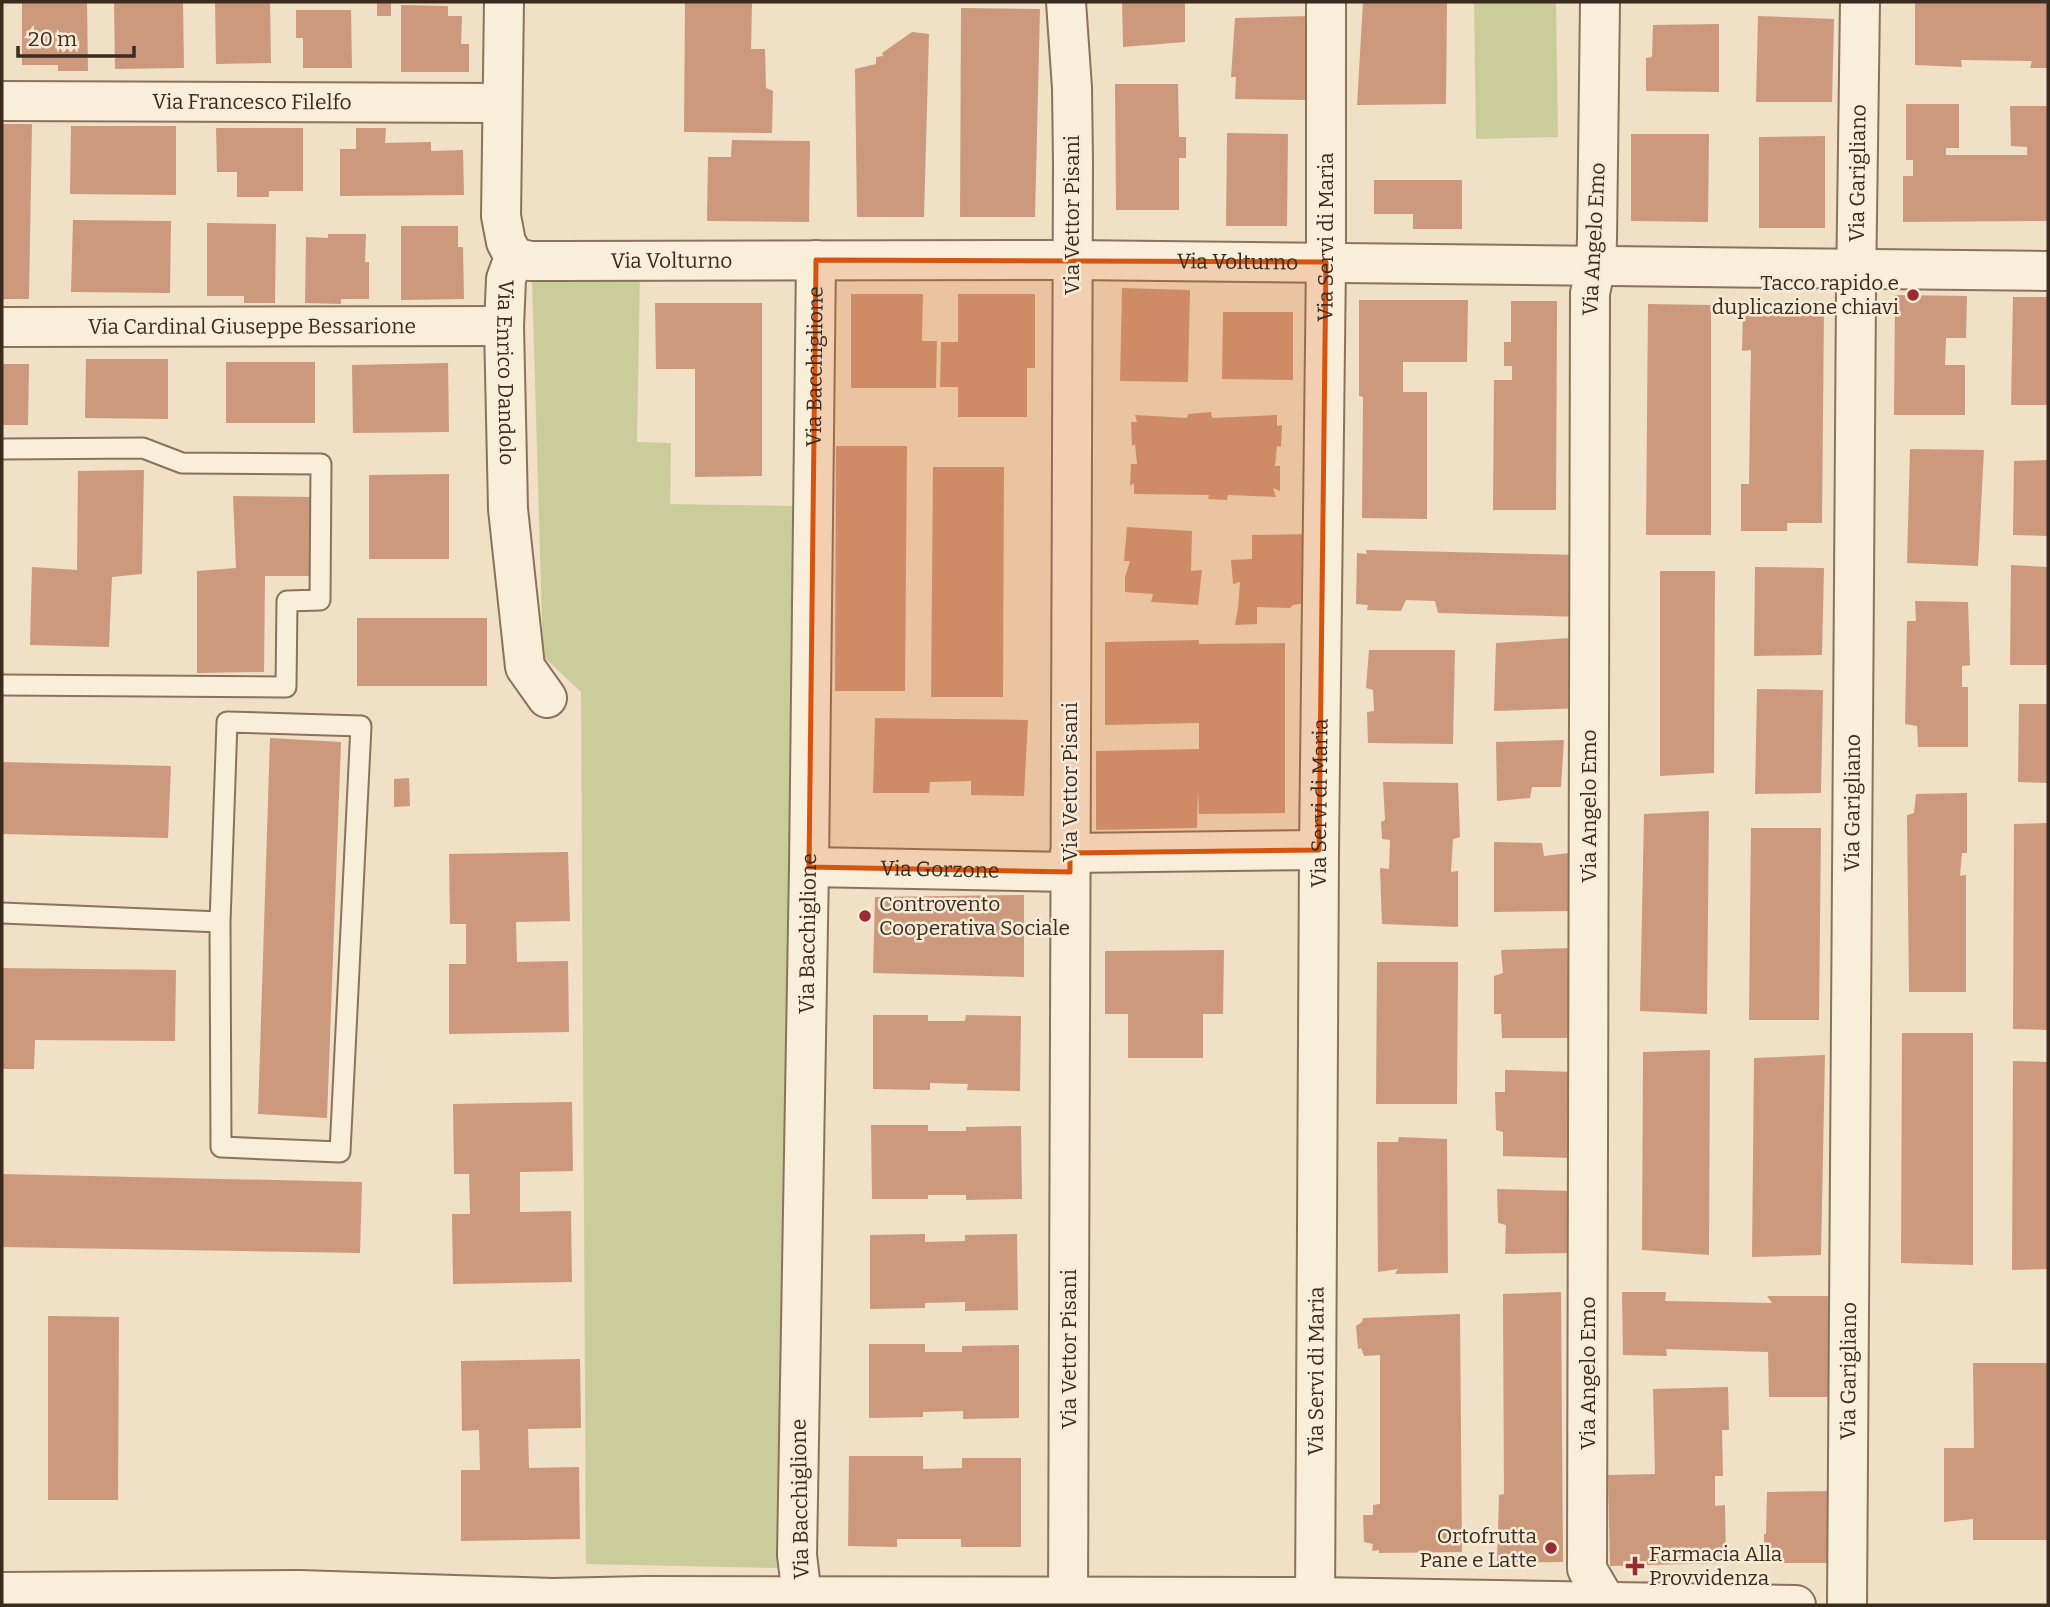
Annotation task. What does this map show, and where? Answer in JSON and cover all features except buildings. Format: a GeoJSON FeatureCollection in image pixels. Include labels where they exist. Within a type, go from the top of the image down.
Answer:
{"type":"FeatureCollection","features":[{"type":"Feature","properties":{"kind":"street","name":"Via Enrico Dandolo"},"geometry":{"type":"LineString","coordinates":[[504,2],[501,216],[506,242],[513,257],[506,279],[504,326],[508,509],[525,667],[547,698]]}},
{"type":"Feature","properties":{"kind":"street","name":"Via Vettor Pisani"},"geometry":{"type":"LineString","coordinates":[[1066,2],[1072,88],[1068,1601]]}},
{"type":"Feature","properties":{"kind":"street","name":"Via Servi di Maria"},"geometry":{"type":"LineString","coordinates":[[1315,1601],[1326,2]]}},
{"type":"Feature","properties":{"kind":"street","name":"Via Angelo Emo"},"geometry":{"type":"LineString","coordinates":[[1600,2],[1595,266],[1590,293],[1587,1569],[1608,1604]]}},
{"type":"Feature","properties":{"kind":"street","name":"Via Garigliano"},"geometry":{"type":"LineString","coordinates":[[1847,1605],[1860,2]]}},
{"type":"Feature","properties":{"kind":"street","name":"Via Francesco Filelfo"},"geometry":{"type":"LineString","coordinates":[[2,101],[502,103]]}},
{"type":"Feature","properties":{"kind":"street","name":"Via Volturno"},"geometry":{"type":"LineString","coordinates":[[513,257],[530,261],[1072,260],[2048,271]]}},
{"type":"Feature","properties":{"kind":"street","name":"Via Bacchiglione"},"geometry":{"type":"LineString","coordinates":[[802,1602],[797,1555],[816,260]]}},
{"type":"Feature","properties":{"kind":"street","name":"Via Cardinal Giuseppe Bessarione"},"geometry":{"type":"LineString","coordinates":[[2,327],[504,326]]}},
{"type":"Feature","properties":{"kind":"street","name":"Via Gorzone"},"geometry":{"type":"LineString","coordinates":[[809,867],[1070,862],[1319,850]]}},
{"type":"Feature","properties":{"kind":"street"},"geometry":{"type":"LineString","coordinates":[[2,1592],[555,1602],[645,1596],[802,1602],[1315,1601],[1796,1605]]}},
{"type":"Feature","properties":{"kind":"lane"},"geometry":{"type":"LineString","coordinates":[[2,449],[142,448],[182,463],[321,464],[321,491],[320,600],[287,601],[286,687],[2,685]]}},
{"type":"Feature","properties":{"kind":"lane"},"geometry":{"type":"LineString","coordinates":[[227,722],[361,726],[340,1152],[221,1147],[220,922],[227,722]]}},
{"type":"Feature","properties":{"kind":"lane"},"geometry":{"type":"LineString","coordinates":[[2,913],[220,922]]}},
{"type":"Feature","properties":{"kind":"highlighted area"},"geometry":{"type":"Polygon","coordinates":[[[816,260],[1326,262],[1319,850],[1070,853],[1070,872],[809,867],[816,260]]]}},
{"type":"Feature","properties":{"kind":"green space"},"geometry":{"type":"Polygon","coordinates":[[[1474,2],[1556,2],[1558,137],[1476,139],[1474,2]]]}},
{"type":"Feature","properties":{"kind":"green space"},"geometry":{"type":"Polygon","coordinates":[[[640,275],[637,442],[671,443],[670,504],[795,506],[777,1568],[586,1564],[581,692],[543,656],[532,278],[640,275]]]}},
{"type":"Feature","properties":{"kind":"place","name":"Tacco rapido e duplicazione chiavi"},"geometry":{"type":"Point","coordinates":[1913,295]}},
{"type":"Feature","properties":{"kind":"place","name":"Controvento Cooperativa Sociale"},"geometry":{"type":"Point","coordinates":[865,916]}},
{"type":"Feature","properties":{"kind":"place","name":"Ortofrutta Pane e Latte"},"geometry":{"type":"Point","coordinates":[1551,1548]}},
{"type":"Feature","properties":{"kind":"place","name":"Farmacia Alla Provvidenza"},"geometry":{"type":"Point","coordinates":[1635,1566]}}]}
